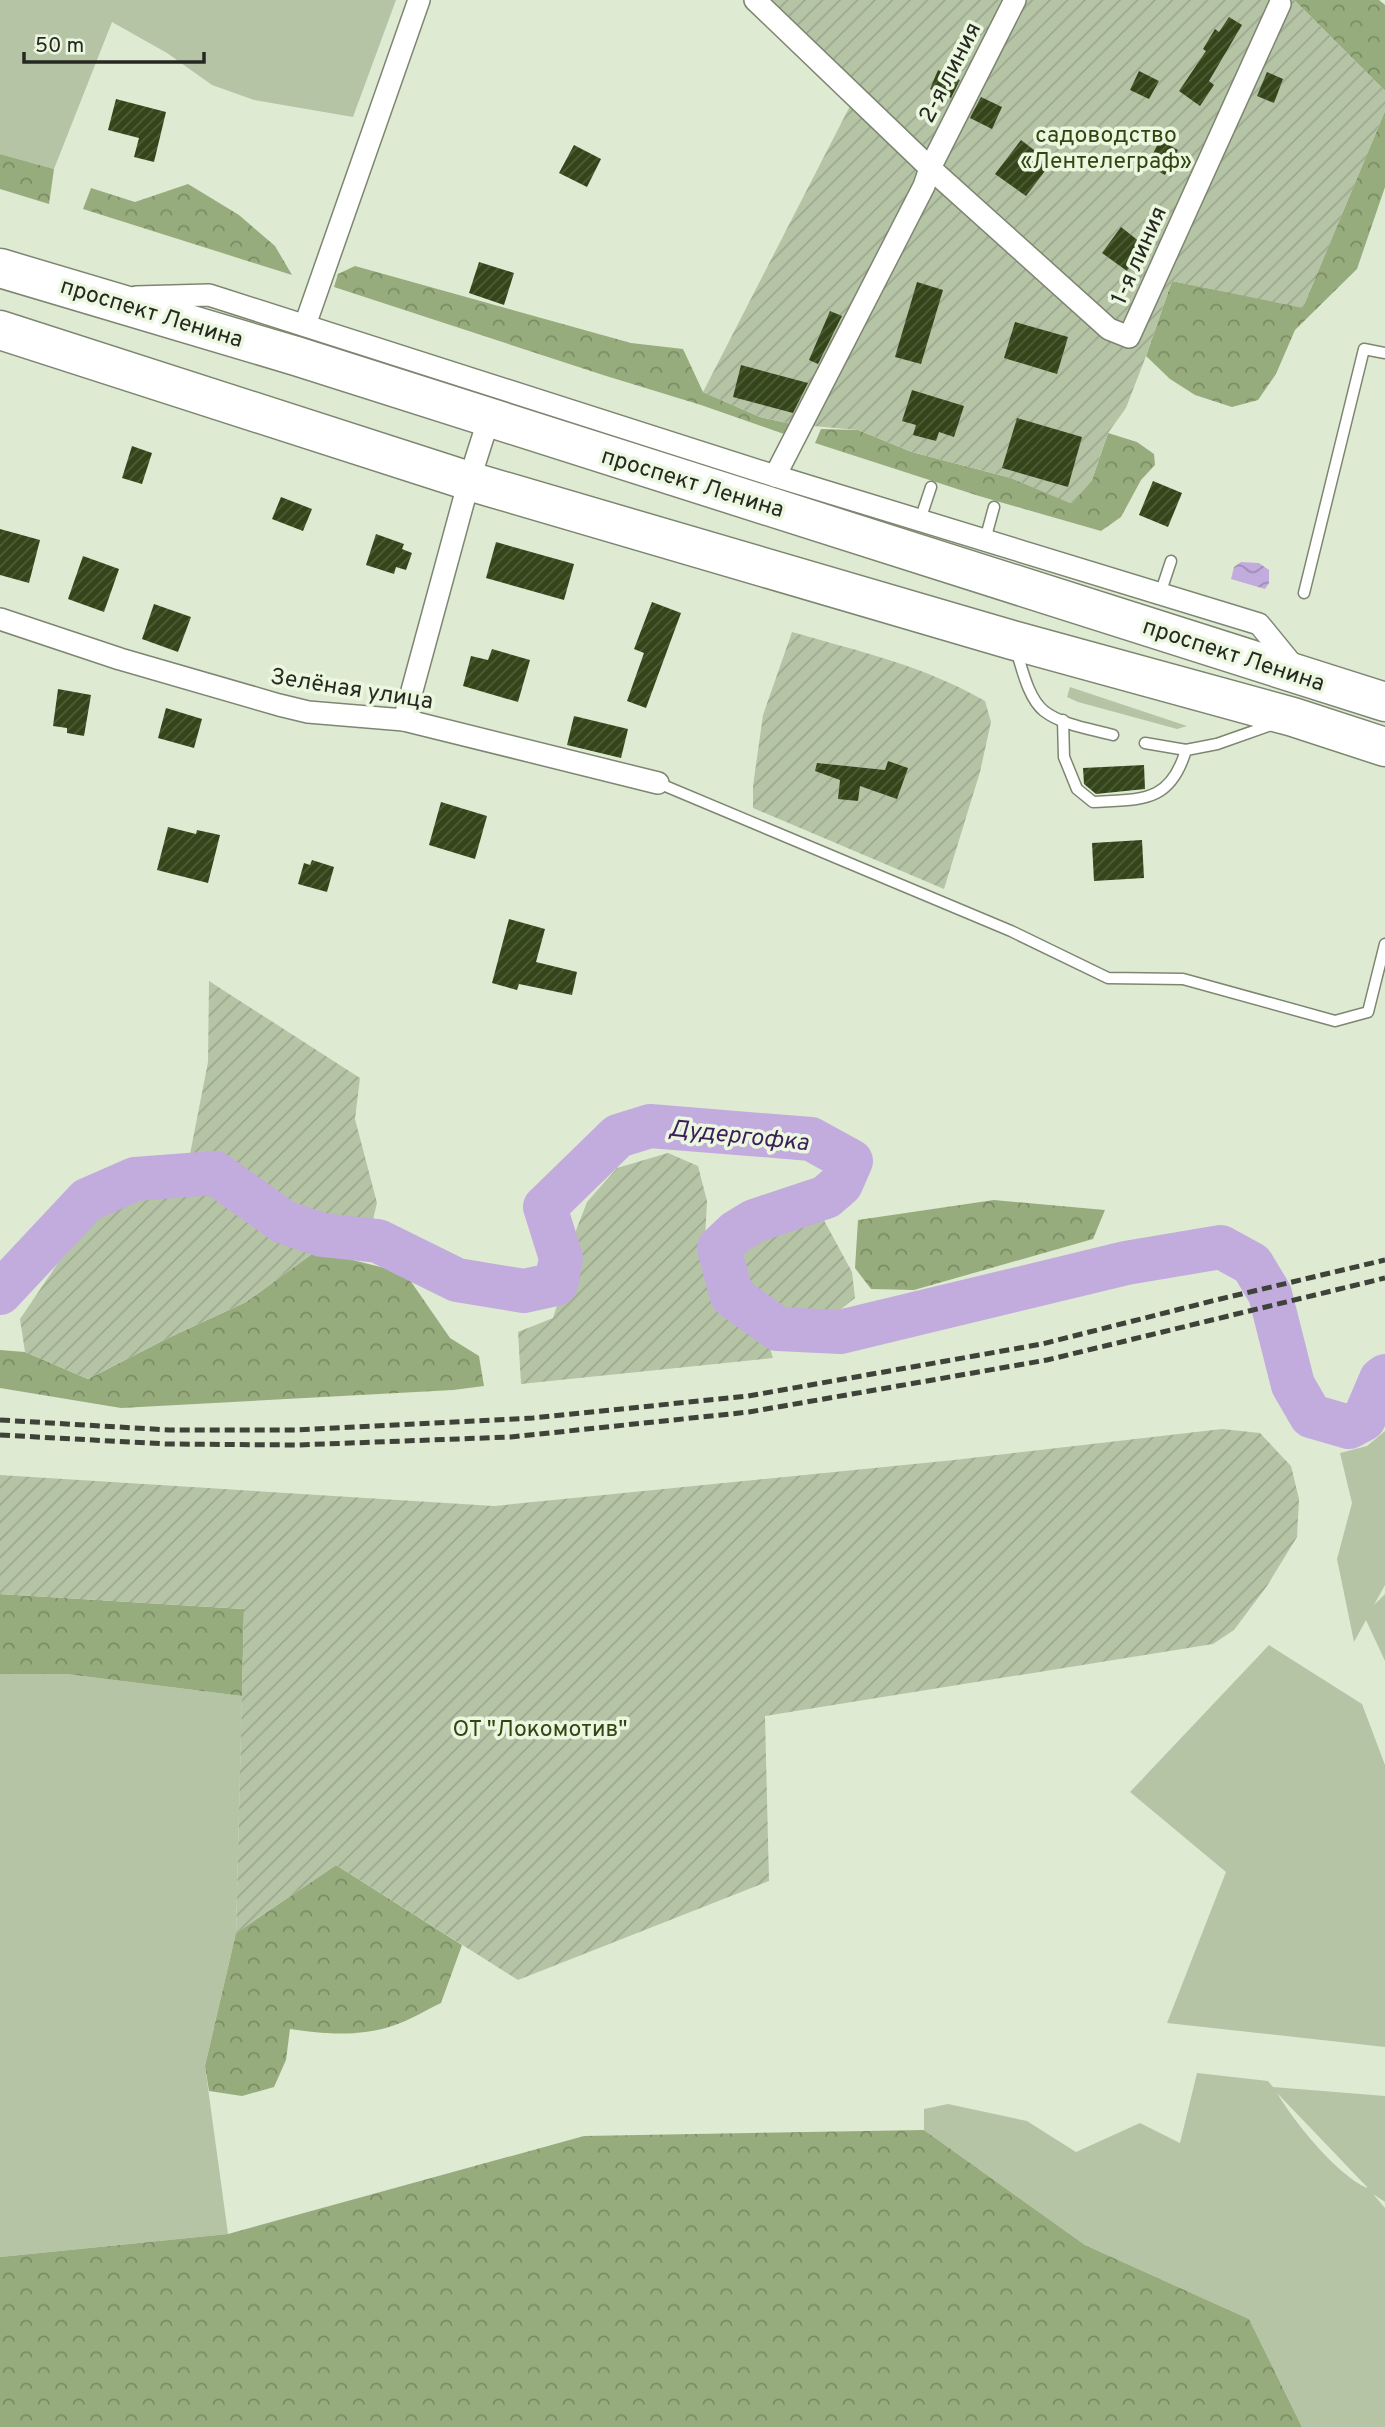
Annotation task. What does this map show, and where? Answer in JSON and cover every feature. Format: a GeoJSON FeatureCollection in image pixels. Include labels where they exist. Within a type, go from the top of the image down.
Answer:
{"type":"FeatureCollection","features":[{"type":"Feature","properties":{"kind":"highway","name":"проспект Ленина"},"geometry":{"type":"LineString","coordinates":[[0,268],[108,298],[1385,702]]}},
{"type":"Feature","properties":{"kind":"highway","name":"проспект Ленина"},"geometry":{"type":"LineString","coordinates":[[0,330],[469,481],[1012,640],[1293,717],[1385,747]]}},
{"type":"Feature","properties":{"kind":"street"},"geometry":{"type":"LineString","coordinates":[[305,325],[419,0]]}},
{"type":"Feature","properties":{"kind":"street","name":"2-я линия"},"geometry":{"type":"LineString","coordinates":[[775,476],[925,186],[930,168],[1015,0]]}},
{"type":"Feature","properties":{"kind":"street"},"geometry":{"type":"LineString","coordinates":[[755,1],[930,168]]}},
{"type":"Feature","properties":{"kind":"street","name":"1-я линия"},"geometry":{"type":"LineString","coordinates":[[930,168],[1109,329],[1129,337],[1280,4]]}},
{"type":"Feature","properties":{"kind":"street"},"geometry":{"type":"LineString","coordinates":[[108,298],[209,295],[775,476],[1259,624],[1301,676]]}},
{"type":"Feature","properties":{"kind":"street"},"geometry":{"type":"LineString","coordinates":[[404,720],[469,481],[489,418]]}},
{"type":"Feature","properties":{"kind":"street","name":"Зелёная улица"},"geometry":{"type":"LineString","coordinates":[[0,618],[120,659],[279,705],[308,712],[404,720],[658,783]]}},
{"type":"Feature","properties":{"kind":"lane"},"geometry":{"type":"LineString","coordinates":[[1304,593],[1364,349],[1385,353]]}},
{"type":"Feature","properties":{"kind":"lane"},"geometry":{"type":"LineString","coordinates":[[920,520],[931,487]]}},
{"type":"Feature","properties":{"kind":"lane"},"geometry":{"type":"LineString","coordinates":[[985,540],[994,508]]}},
{"type":"Feature","properties":{"kind":"lane"},"geometry":{"type":"LineString","coordinates":[[1160,594],[1171,561]]}},
{"type":"Feature","properties":{"kind":"lane"},"geometry":{"type":"LineString","coordinates":[[1012,640],[1032,693],[1043,710],[1063,720],[1113,735]]}},
{"type":"Feature","properties":{"kind":"lane"},"geometry":{"type":"LineString","coordinates":[[1145,743],[1186,750],[1217,744],[1293,717]]}},
{"type":"Feature","properties":{"kind":"lane"},"geometry":{"type":"LineString","coordinates":[[1063,720],[1065,757],[1077,789],[1093,802],[1142,799],[1164,790],[1180,768],[1186,750]]}},
{"type":"Feature","properties":{"kind":"lane"},"geometry":{"type":"LineString","coordinates":[[658,783],[1011,931],[1108,978],[1183,979],[1335,1021],[1368,1012],[1385,944]]}},
{"type":"Feature","properties":{"kind":"green space"},"geometry":{"type":"Polygon","coordinates":[[[0,0],[396,0],[353,117],[254,100],[212,85],[167,53],[112,22],[54,169],[0,154],[0,0]]]}},
{"type":"Feature","properties":{"kind":"green space","name":"садоводство «Лентелеграф»"},"geometry":{"type":"Polygon","coordinates":[[[751,0],[1294,0],[1385,91],[1385,111],[1303,308],[1172,281],[1126,408],[1108,433],[1092,480],[1072,504],[1011,478],[912,452],[858,430],[791,424],[760,417],[703,392],[851,104],[751,0]]]}},
{"type":"Feature","properties":{"kind":"green space"},"geometry":{"type":"Polygon","coordinates":[[[1294,0],[1379,0],[1385,5],[1385,91],[1294,0]]]}},
{"type":"Feature","properties":{"kind":"green space"},"geometry":{"type":"Polygon","coordinates":[[[1385,111],[1385,187],[1357,269],[1295,330],[1276,374],[1258,400],[1232,407],[1195,395],[1170,379],[1146,356],[1172,281],[1303,307],[1385,111]]]}},
{"type":"Feature","properties":{"kind":"green space"},"geometry":{"type":"Polygon","coordinates":[[[0,154],[54,169],[49,204],[0,189],[0,154]]]}},
{"type":"Feature","properties":{"kind":"green space"},"geometry":{"type":"Polygon","coordinates":[[[188,184],[239,215],[275,246],[292,275],[83,209],[91,188],[135,202],[188,184]]]}},
{"type":"Feature","properties":{"kind":"green space"},"geometry":{"type":"Polygon","coordinates":[[[355,266],[631,343],[683,349],[703,392],[760,417],[791,424],[784,434],[334,287],[338,274],[355,266]]]}},
{"type":"Feature","properties":{"kind":"green space"},"geometry":{"type":"Polygon","coordinates":[[[821,429],[858,430],[912,452],[1011,478],[1072,503],[1092,480],[1108,433],[1137,442],[1154,454],[1155,465],[1141,480],[1121,517],[1101,531],[979,496],[815,443],[821,429]]]}},
{"type":"Feature","properties":{"kind":"green space"},"geometry":{"type":"Polygon","coordinates":[[[792,632],[915,669],[985,701],[991,722],[980,772],[944,889],[753,808],[753,786],[763,715],[792,632]]]}},
{"type":"Feature","properties":{"kind":"green space"},"geometry":{"type":"Polygon","coordinates":[[[1070,687],[1187,726],[1177,729],[1078,702],[1067,697],[1070,687]]]}},
{"type":"Feature","properties":{"kind":"green space"},"geometry":{"type":"Polygon","coordinates":[[[209,981],[360,1078],[355,1119],[377,1203],[371,1228],[318,1226],[283,1210],[219,1165],[190,1154],[208,1062],[209,981]]]}},
{"type":"Feature","properties":{"kind":"green space"},"geometry":{"type":"Polygon","coordinates":[[[668,1153],[698,1166],[707,1201],[705,1240],[712,1285],[729,1308],[767,1338],[773,1358],[521,1384],[518,1332],[553,1318],[567,1275],[575,1233],[587,1202],[617,1168],[668,1153]]]}},
{"type":"Feature","properties":{"kind":"green space"},"geometry":{"type":"Polygon","coordinates":[[[213,1193],[262,1226],[316,1251],[246,1302],[88,1379],[25,1352],[20,1319],[92,1219],[124,1197],[213,1193]]]}},
{"type":"Feature","properties":{"kind":"green space"},"geometry":{"type":"Polygon","coordinates":[[[994,1200],[1105,1210],[1093,1239],[914,1290],[871,1289],[855,1268],[858,1220],[994,1200]]]}},
{"type":"Feature","properties":{"kind":"green space"},"geometry":{"type":"Polygon","coordinates":[[[820,1213],[852,1272],[855,1298],[826,1321],[798,1321],[764,1306],[739,1281],[735,1257],[755,1235],[789,1221],[820,1213]]]}},
{"type":"Feature","properties":{"kind":"green space"},"geometry":{"type":"Polygon","coordinates":[[[316,1251],[405,1273],[450,1338],[479,1356],[484,1386],[453,1390],[121,1408],[0,1388],[0,1350],[25,1352],[88,1379],[246,1302],[316,1251]]]}},
{"type":"Feature","properties":{"kind":"green space","name":"ОТ \"Локомотив\""},"geometry":{"type":"Polygon","coordinates":[[[1222,1429],[1260,1433],[1291,1466],[1299,1499],[1297,1537],[1267,1586],[1234,1630],[1213,1644],[765,1716],[769,1881],[518,1980],[336,1865],[236,1933],[244,1609],[0,1594],[0,1475],[494,1506],[954,1460],[1222,1429]]]}},
{"type":"Feature","properties":{"kind":"green space"},"geometry":{"type":"Polygon","coordinates":[[[1385,1431],[1385,1585],[1374,1605],[1385,1594],[1385,1661],[1366,1620],[1354,1642],[1337,1559],[1352,1503],[1340,1453],[1367,1446],[1385,1431]]]}},
{"type":"Feature","properties":{"kind":"green space"},"geometry":{"type":"Polygon","coordinates":[[[0,1594],[244,1609],[242,1696],[66,1674],[0,1674],[0,1594]]]}},
{"type":"Feature","properties":{"kind":"green space"},"geometry":{"type":"Polygon","coordinates":[[[1269,1645],[1362,1704],[1385,1765],[1385,2047],[1167,2023],[1226,1872],[1130,1792],[1269,1645]]]}},
{"type":"Feature","properties":{"kind":"green space"},"geometry":{"type":"Polygon","coordinates":[[[0,1674],[66,1674],[242,1696],[236,1933],[205,2066],[228,2234],[0,2257],[0,1674]]]}},
{"type":"Feature","properties":{"kind":"green space"},"geometry":{"type":"Polygon","coordinates":[[[336,1865],[462,1945],[441,2003],[398,2024],[367,2032],[328,2033],[290,2029],[286,2060],[274,2087],[242,2096],[209,2091],[205,2066],[236,1933],[336,1865]]]}},
{"type":"Feature","properties":{"kind":"green space"},"geometry":{"type":"Polygon","coordinates":[[[1197,2073],[1268,2081],[1273,2087],[1385,2096],[1385,2202],[1373,2194],[1385,2208],[1385,2427],[1302,2427],[1249,2319],[1085,2245],[924,2130],[924,2109],[948,2104],[1027,2121],[1076,2152],[1140,2123],[1180,2143],[1197,2073]],[[1277,2093],[1305,2133],[1330,2160],[1355,2181],[1367,2187],[1277,2093]]]}},
{"type":"Feature","properties":{"kind":"green space"},"geometry":{"type":"Polygon","coordinates":[[[924,2130],[1085,2245],[1249,2319],[1302,2427],[0,2427],[0,2257],[228,2234],[584,2136],[924,2130]]]}},
{"type":"Feature","properties":{"kind":"water"},"geometry":{"type":"Polygon","coordinates":[[[1241,562],[1259,563],[1269,570],[1269,583],[1265,589],[1231,579],[1234,567],[1241,562]]]}},
{"type":"Feature","properties":{"kind":"building"},"geometry":{"type":"Polygon","coordinates":[[[1229,17],[1242,25],[1209,81],[1214,85],[1200,106],[1179,91],[1206,51],[1203,49],[1215,29],[1219,32],[1229,17]]]}},
{"type":"Feature","properties":{"kind":"building"},"geometry":{"type":"Polygon","coordinates":[[[938,70],[960,80],[951,98],[930,89],[938,70]]]}},
{"type":"Feature","properties":{"kind":"building"},"geometry":{"type":"Polygon","coordinates":[[[1139,71],[1159,81],[1149,99],[1130,90],[1139,71]]]}},
{"type":"Feature","properties":{"kind":"building"},"geometry":{"type":"Polygon","coordinates":[[[1267,72],[1283,79],[1274,103],[1257,96],[1267,72]]]}},
{"type":"Feature","properties":{"kind":"building"},"geometry":{"type":"Polygon","coordinates":[[[981,97],[1002,107],[992,129],[970,118],[981,97]]]}},
{"type":"Feature","properties":{"kind":"building"},"geometry":{"type":"Polygon","coordinates":[[[116,99],[166,112],[154,162],[134,157],[139,138],[108,130],[116,99]]]}},
{"type":"Feature","properties":{"kind":"building"},"geometry":{"type":"Polygon","coordinates":[[[1021,140],[1051,163],[1026,196],[995,174],[1021,140]]]}},
{"type":"Feature","properties":{"kind":"building"},"geometry":{"type":"Polygon","coordinates":[[[1160,140],[1178,150],[1165,175],[1147,165],[1160,140]]]}},
{"type":"Feature","properties":{"kind":"building"},"geometry":{"type":"Polygon","coordinates":[[[574,145],[601,159],[587,187],[559,173],[574,145]]]}},
{"type":"Feature","properties":{"kind":"building"},"geometry":{"type":"Polygon","coordinates":[[[1121,227],[1145,246],[1127,271],[1102,253],[1121,227]]]}},
{"type":"Feature","properties":{"kind":"building"},"geometry":{"type":"Polygon","coordinates":[[[479,262],[514,273],[504,305],[469,293],[479,262]]]}},
{"type":"Feature","properties":{"kind":"building"},"geometry":{"type":"Polygon","coordinates":[[[917,282],[943,290],[921,364],[895,357],[917,282]]]}},
{"type":"Feature","properties":{"kind":"building"},"geometry":{"type":"Polygon","coordinates":[[[830,311],[842,316],[818,364],[809,360],[830,311]]]}},
{"type":"Feature","properties":{"kind":"building"},"geometry":{"type":"Polygon","coordinates":[[[1015,322],[1068,337],[1057,374],[1004,358],[1015,322]]]}},
{"type":"Feature","properties":{"kind":"building"},"geometry":{"type":"Polygon","coordinates":[[[741,365],[808,383],[793,413],[733,397],[741,365]]]}},
{"type":"Feature","properties":{"kind":"building"},"geometry":{"type":"Polygon","coordinates":[[[912,390],[964,406],[954,437],[939,432],[936,441],[913,435],[916,425],[902,421],[912,390]]]}},
{"type":"Feature","properties":{"kind":"building"},"geometry":{"type":"Polygon","coordinates":[[[1017,418],[1082,437],[1068,487],[1002,468],[1017,418]]]}},
{"type":"Feature","properties":{"kind":"building"},"geometry":{"type":"Polygon","coordinates":[[[132,446],[152,453],[142,484],[122,478],[132,446]]]}},
{"type":"Feature","properties":{"kind":"building"},"geometry":{"type":"Polygon","coordinates":[[[1153,481],[1182,493],[1168,527],[1139,515],[1153,481]]]}},
{"type":"Feature","properties":{"kind":"building"},"geometry":{"type":"Polygon","coordinates":[[[281,497],[312,509],[303,531],[272,519],[281,497]]]}},
{"type":"Feature","properties":{"kind":"building"},"geometry":{"type":"Polygon","coordinates":[[[0,529],[40,540],[29,583],[0,575],[0,529]]]}},
{"type":"Feature","properties":{"kind":"building"},"geometry":{"type":"Polygon","coordinates":[[[376,534],[404,544],[402,549],[412,553],[406,570],[396,567],[394,574],[366,565],[376,534]]]}},
{"type":"Feature","properties":{"kind":"building"},"geometry":{"type":"Polygon","coordinates":[[[496,542],[574,564],[564,600],[486,578],[496,542]]]}},
{"type":"Feature","properties":{"kind":"building"},"geometry":{"type":"Polygon","coordinates":[[[83,556],[119,569],[104,612],[68,599],[83,556]]]}},
{"type":"Feature","properties":{"kind":"building"},"geometry":{"type":"Polygon","coordinates":[[[652,602],[681,613],[646,708],[627,701],[644,653],[634,649],[652,602]]]}},
{"type":"Feature","properties":{"kind":"building"},"geometry":{"type":"Polygon","coordinates":[[[154,604],[191,617],[178,652],[142,639],[154,604]]]}},
{"type":"Feature","properties":{"kind":"building"},"geometry":{"type":"Polygon","coordinates":[[[492,649],[530,660],[518,702],[463,686],[471,656],[488,660],[492,649]]]}},
{"type":"Feature","properties":{"kind":"building"},"geometry":{"type":"Polygon","coordinates":[[[58,689],[91,695],[84,736],[67,733],[67,728],[53,726],[58,689]]]}},
{"type":"Feature","properties":{"kind":"building"},"geometry":{"type":"Polygon","coordinates":[[[166,708],[202,719],[194,748],[158,738],[166,708]]]}},
{"type":"Feature","properties":{"kind":"building"},"geometry":{"type":"Polygon","coordinates":[[[574,716],[628,729],[621,758],[567,745],[574,716]]]}},
{"type":"Feature","properties":{"kind":"building"},"geometry":{"type":"Polygon","coordinates":[[[888,761],[908,768],[897,799],[860,786],[858,801],[838,799],[840,780],[815,771],[817,763],[885,770],[888,761]]]}},
{"type":"Feature","properties":{"kind":"building"},"geometry":{"type":"Polygon","coordinates":[[[1144,765],[1145,789],[1096,794],[1084,784],[1083,768],[1144,765]]]}},
{"type":"Feature","properties":{"kind":"building"},"geometry":{"type":"Polygon","coordinates":[[[441,802],[487,816],[475,859],[429,845],[441,802]]]}},
{"type":"Feature","properties":{"kind":"building"},"geometry":{"type":"Polygon","coordinates":[[[168,827],[196,834],[197,830],[220,835],[208,883],[157,870],[168,827]]]}},
{"type":"Feature","properties":{"kind":"building"},"geometry":{"type":"Polygon","coordinates":[[[1142,840],[1144,878],[1094,881],[1092,843],[1142,840]]]}},
{"type":"Feature","properties":{"kind":"building"},"geometry":{"type":"Polygon","coordinates":[[[312,860],[334,867],[327,892],[298,884],[304,863],[310,865],[312,860]]]}},
{"type":"Feature","properties":{"kind":"building"},"geometry":{"type":"Polygon","coordinates":[[[509,919],[545,929],[536,962],[577,972],[572,995],[519,984],[517,990],[492,983],[509,919]]]}},
{"type":"Feature","properties":{"kind":"waterway","name":"Дудергофка"},"geometry":{"type":"LineString","coordinates":[[0,1293],[87,1200],[135,1179],[215,1173],[284,1222],[322,1235],[378,1241],[457,1280],[524,1291],[556,1284],[561,1258],[545,1207],[618,1136],[650,1126],[811,1139],[851,1161],[841,1184],[826,1197],[754,1221],[736,1232],[719,1248],[732,1296],[778,1329],[840,1332],[1126,1263],[1221,1247],[1252,1264],[1270,1294],[1293,1385],[1311,1416],[1349,1427],[1364,1419],[1381,1379],[1385,1376]]}},
{"type":"Feature","properties":{"kind":"railway"},"geometry":{"type":"LineString","coordinates":[[0,1420],[169,1430],[297,1430],[533,1418],[748,1396],[1042,1344],[1385,1260]]}},
{"type":"Feature","properties":{"kind":"railway"},"geometry":{"type":"LineString","coordinates":[[0,1435],[167,1444],[298,1445],[511,1437],[749,1412],[1047,1360],[1385,1278]]}}]}
